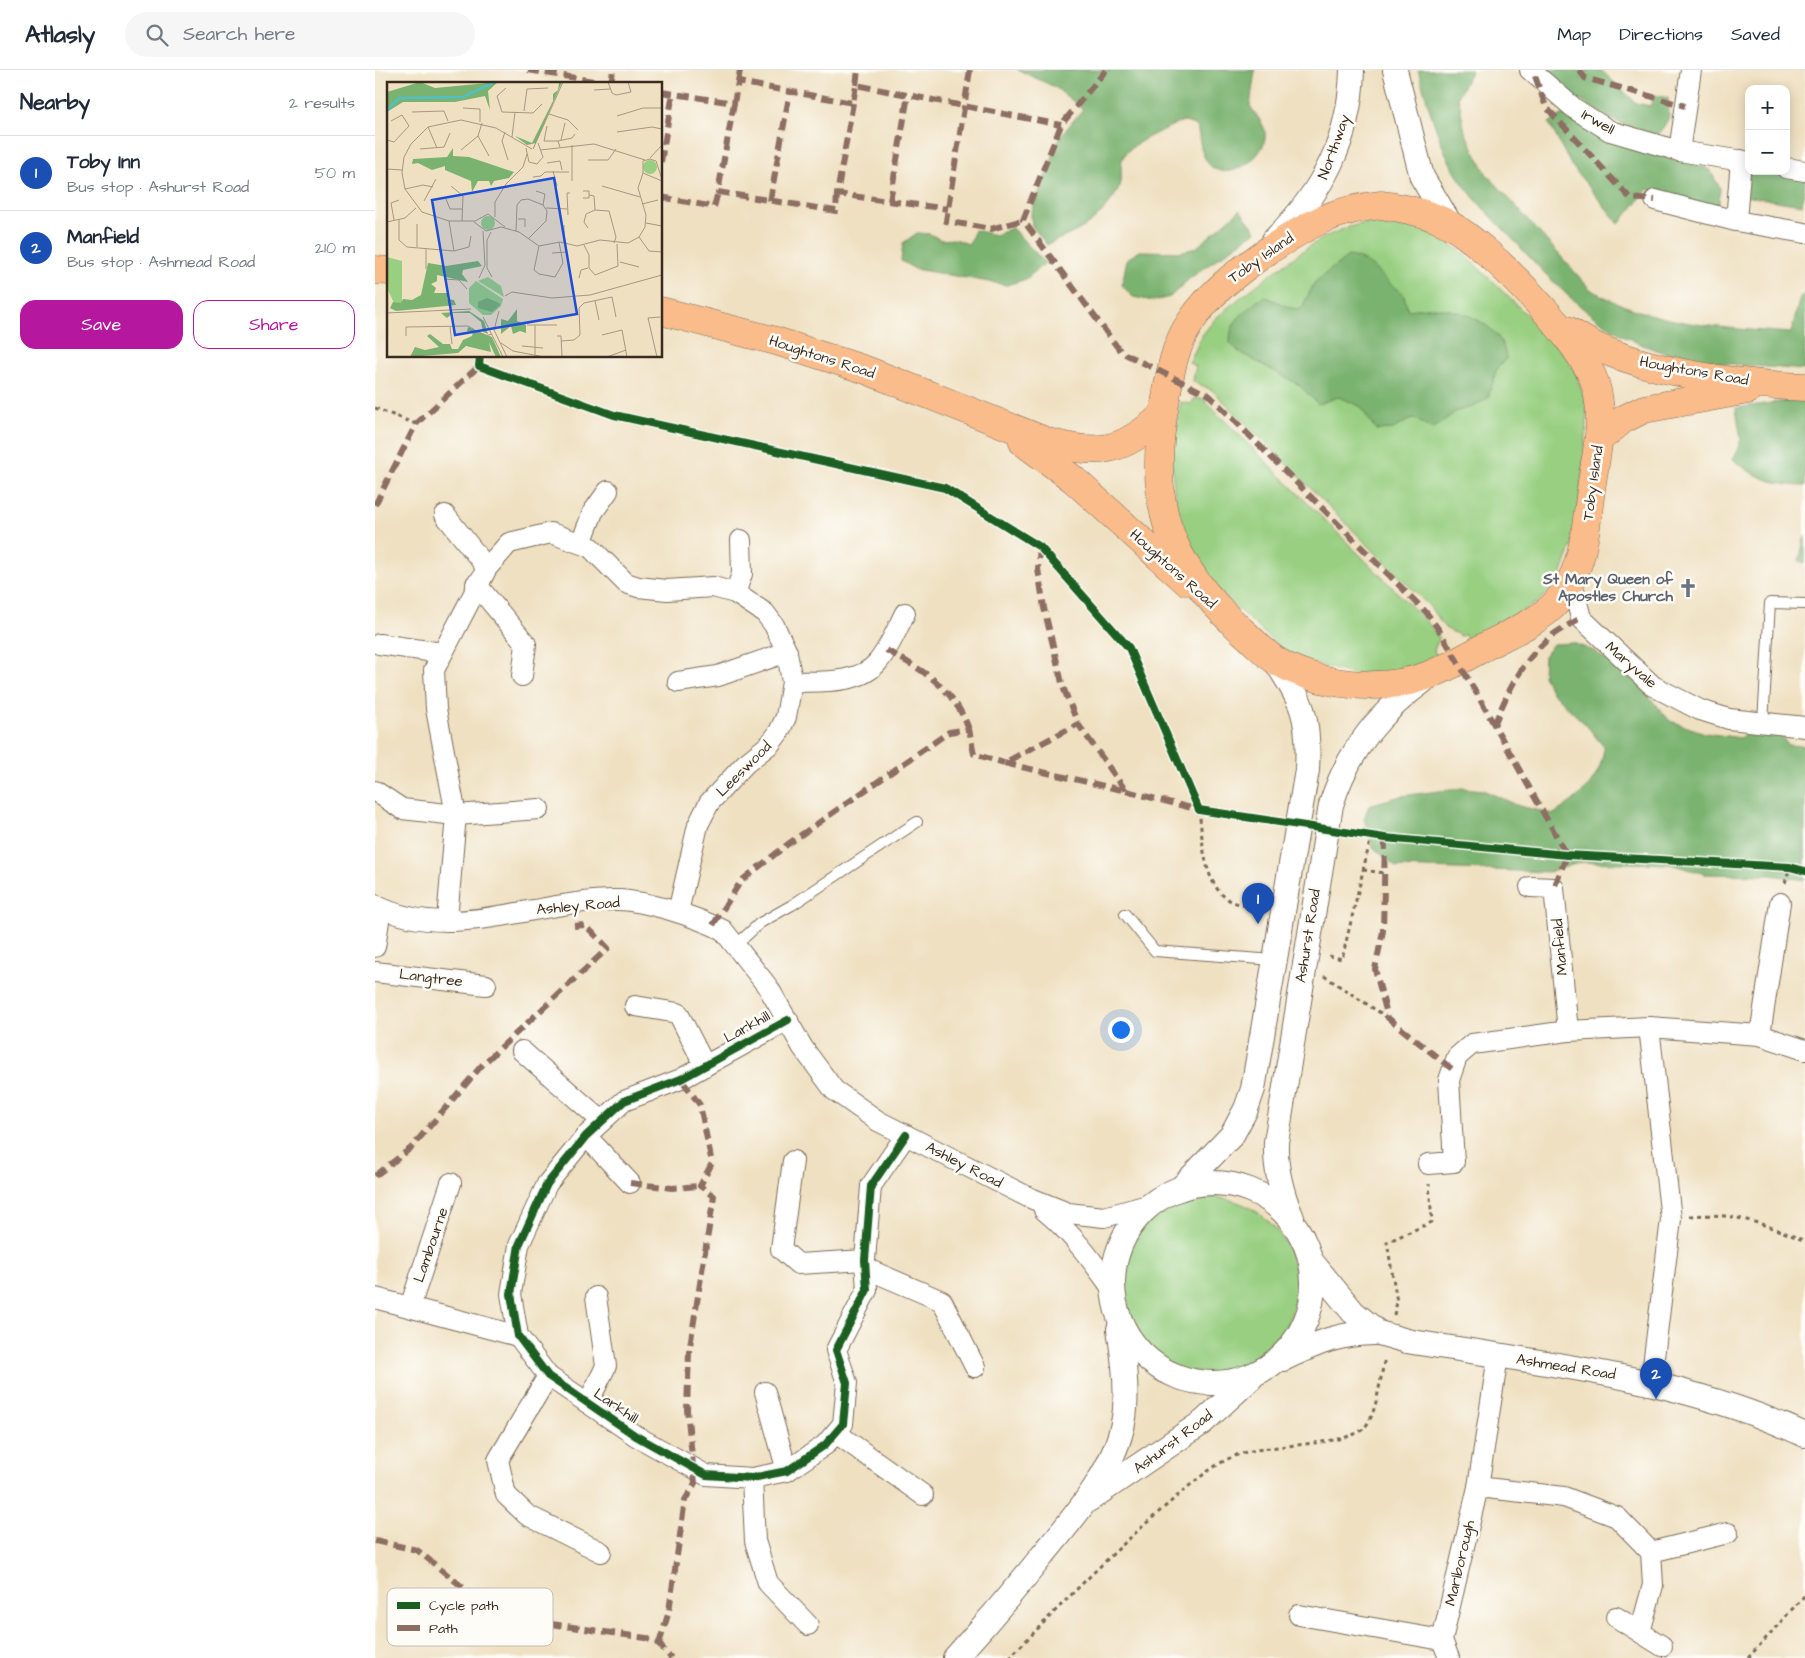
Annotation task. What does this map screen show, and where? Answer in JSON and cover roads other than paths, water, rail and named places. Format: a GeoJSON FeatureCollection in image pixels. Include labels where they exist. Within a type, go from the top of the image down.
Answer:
{"type":"FeatureCollection","features":[{"type":"Feature","properties":{"kind":"main road","name":"Toby Island"},"geometry":{"type":"LineString","coordinates":[[1381,205],[1410,208],[1450,224],[1483,248],[1559,326],[1583,359],[1595,382],[1600,409],[1599,439],[1585,538],[1577,568],[1553,605],[1536,618],[1436,674],[1390,685],[1337,682],[1307,674],[1274,660],[1223,614],[1189,572],[1172,541],[1163,512],[1158,483],[1157,451],[1175,356],[1188,324],[1222,285],[1255,259],[1325,217],[1353,208],[1381,205]]}},
{"type":"Feature","properties":{"kind":"main road","name":"Houghtons Road"},"geometry":{"type":"LineString","coordinates":[[663,312],[776,341],[857,367],[925,392],[1047,442],[1072,449],[1095,451],[1117,446],[1140,436],[1165,403]]}},
{"type":"Feature","properties":{"kind":"main road","name":"Houghtons Road"},"geometry":{"type":"LineString","coordinates":[[1559,326],[1599,348],[1631,360],[1669,369],[1777,386],[1805,387]]}},
{"type":"Feature","properties":{"kind":"main road","name":"Houghtons Road"},"geometry":{"type":"LineString","coordinates":[[1599,439],[1623,419],[1644,408],[1676,401],[1777,386]]}},
{"type":"Feature","properties":{"kind":"main road","name":"Houghtons Road"},"geometry":{"type":"LineString","coordinates":[[979,415],[1043,455],[1073,479],[1223,614]]}},
{"type":"Feature","properties":{"kind":"street","name":"Northway"},"geometry":{"type":"LineString","coordinates":[[1255,259],[1304,209],[1319,188],[1340,140],[1348,111],[1352,70]]}},
{"type":"Feature","properties":{"kind":"street"},"geometry":{"type":"LineString","coordinates":[[1395,70],[1422,177],[1450,224]]}},
{"type":"Feature","properties":{"kind":"street","name":"Irwell"},"geometry":{"type":"LineString","coordinates":[[1530,70],[1575,109],[1610,131],[1679,151],[1745,161],[1736,221]]}},
{"type":"Feature","properties":{"kind":"street"},"geometry":{"type":"LineString","coordinates":[[1679,151],[1691,70]]}},
{"type":"Feature","properties":{"kind":"street"},"geometry":{"type":"LineString","coordinates":[[1790,169],[1805,171]]}},
{"type":"Feature","properties":{"kind":"street"},"geometry":{"type":"LineString","coordinates":[[1655,200],[1736,221],[1805,233]]}},
{"type":"Feature","properties":{"kind":"street"},"geometry":{"type":"LineString","coordinates":[[581,543],[593,512],[608,491]]}},
{"type":"Feature","properties":{"kind":"street"},"geometry":{"type":"LineString","coordinates":[[445,515],[481,576],[526,644],[522,676]]}},
{"type":"Feature","properties":{"kind":"street","name":"Leeswood"},"geometry":{"type":"LineString","coordinates":[[447,920],[456,815],[436,709],[434,670],[481,576],[509,542],[551,533],[581,543],[599,554],[626,582],[638,588],[667,590],[713,587],[735,594],[765,613],[774,625],[787,652],[792,682],[786,717],[779,732],[770,744],[727,782],[709,803],[698,825],[678,912]]}},
{"type":"Feature","properties":{"kind":"street"},"geometry":{"type":"LineString","coordinates":[[735,594],[742,574],[741,540]]}},
{"type":"Feature","properties":{"kind":"street"},"geometry":{"type":"LineString","coordinates":[[1536,618],[1555,615],[1581,618],[1573,587],[1577,568]]}},
{"type":"Feature","properties":{"kind":"street"},"geometry":{"type":"LineString","coordinates":[[792,682],[836,680],[865,672],[876,664],[886,650],[905,613]]}},
{"type":"Feature","properties":{"kind":"street","name":"Maryvale"},"geometry":{"type":"LineString","coordinates":[[1581,618],[1653,686],[1675,699],[1700,710],[1729,719],[1805,727]]}},
{"type":"Feature","properties":{"kind":"street"},"geometry":{"type":"LineString","coordinates":[[379,644],[442,653]]}},
{"type":"Feature","properties":{"kind":"street"},"geometry":{"type":"LineString","coordinates":[[678,682],[718,676],[787,652]]}},
{"type":"Feature","properties":{"kind":"street","name":"Ashurst Road"},"geometry":{"type":"LineString","coordinates":[[955,1658],[1000,1608],[1087,1502],[1106,1468],[1125,1410],[1125,1362],[1111,1287],[1115,1256],[1128,1228],[1148,1205],[1164,1195],[1181,1188],[1232,1135],[1246,1109],[1253,1089],[1307,770],[1309,745],[1306,718],[1297,694],[1274,660]]}},
{"type":"Feature","properties":{"kind":"street","name":"Ashurst Road"},"geometry":{"type":"LineString","coordinates":[[1296,1226],[1281,1188],[1275,1164],[1276,1142],[1321,856],[1331,806],[1340,778],[1367,732],[1412,689],[1436,674]]}},
{"type":"Feature","properties":{"kind":"street"},"geometry":{"type":"LineString","coordinates":[[375,790],[402,809],[456,815],[539,809]]}},
{"type":"Feature","properties":{"kind":"street","name":"Manfield"},"geometry":{"type":"LineString","coordinates":[[1530,887],[1554,888],[1568,1030]]}},
{"type":"Feature","properties":{"kind":"street","name":"Ashley Road"},"geometry":{"type":"LineString","coordinates":[[378,906],[424,921],[469,920],[619,900],[678,912],[723,930],[768,987],[803,1048],[835,1090],[879,1121],[1028,1197],[1068,1213],[1105,1217],[1148,1205]]}},
{"type":"Feature","properties":{"kind":"street"},"geometry":{"type":"LineString","coordinates":[[1760,1035],[1779,903]]}},
{"type":"Feature","properties":{"kind":"street"},"geometry":{"type":"LineString","coordinates":[[375,947],[378,906]]}},
{"type":"Feature","properties":{"kind":"street","name":"Langtree"},"geometry":{"type":"LineString","coordinates":[[375,972],[486,985]]}},
{"type":"Feature","properties":{"kind":"street"},"geometry":{"type":"LineString","coordinates":[[635,1006],[677,1013],[705,1066]]}},
{"type":"Feature","properties":{"kind":"street","name":"Larkhill"},"geometry":{"type":"LineString","coordinates":[[788,1020],[681,1079],[624,1100],[586,1136],[547,1184],[519,1245],[511,1294],[518,1336],[547,1376],[636,1436],[706,1475],[751,1478],[787,1471],[825,1445],[843,1424],[847,1383],[836,1350],[867,1290],[865,1264],[871,1186],[905,1135]]}},
{"type":"Feature","properties":{"kind":"street"},"geometry":{"type":"LineString","coordinates":[[1649,1027],[1671,1218],[1651,1382]]}},
{"type":"Feature","properties":{"kind":"street"},"geometry":{"type":"LineString","coordinates":[[1428,1164],[1454,1162],[1449,1080],[1457,1057],[1472,1044],[1568,1030],[1649,1027],[1760,1035],[1805,1050]]}},
{"type":"Feature","properties":{"kind":"street"},"geometry":{"type":"LineString","coordinates":[[522,1051],[602,1121]]}},
{"type":"Feature","properties":{"kind":"street"},"geometry":{"type":"LineString","coordinates":[[586,1136],[630,1183]]}},
{"type":"Feature","properties":{"kind":"street"},"geometry":{"type":"LineString","coordinates":[[793,1160],[781,1249],[798,1264],[865,1264],[942,1301],[975,1367]]}},
{"type":"Feature","properties":{"kind":"street"},"geometry":{"type":"LineString","coordinates":[[1117,1318],[1134,1346],[1158,1368],[1188,1381],[1221,1384],[1253,1376],[1275,1363],[1295,1342],[1308,1317],[1313,1289],[1311,1261],[1305,1242],[1296,1226],[1273,1202],[1245,1188],[1213,1182],[1181,1188]]}},
{"type":"Feature","properties":{"kind":"street","name":"Lambourne"},"geometry":{"type":"LineString","coordinates":[[410,1307],[451,1184]]}},
{"type":"Feature","properties":{"kind":"street","name":"Ashley Road"},"geometry":{"type":"LineString","coordinates":[[1028,1197],[1061,1224],[1084,1250],[1111,1287]]}},
{"type":"Feature","properties":{"kind":"street","name":"Ashmead Road"},"geometry":{"type":"LineString","coordinates":[[1311,1261],[1353,1312],[1391,1337]]}},
{"type":"Feature","properties":{"kind":"street","name":"Larkhill"},"geometry":{"type":"LineString","coordinates":[[588,1403],[606,1366],[596,1297]]}},
{"type":"Feature","properties":{"kind":"street"},"geometry":{"type":"LineString","coordinates":[[375,1298],[518,1336]]}},
{"type":"Feature","properties":{"kind":"street","name":"Ashmead Road"},"geometry":{"type":"LineString","coordinates":[[1275,1363],[1335,1336],[1356,1332],[1651,1382],[1756,1413],[1805,1435]]}},
{"type":"Feature","properties":{"kind":"street","name":"Marlborough"},"geometry":{"type":"LineString","coordinates":[[1299,1615],[1445,1649],[1478,1487],[1498,1356]]}},
{"type":"Feature","properties":{"kind":"street"},"geometry":{"type":"LineString","coordinates":[[547,1376],[498,1460],[507,1495],[527,1515],[601,1552]]}},
{"type":"Feature","properties":{"kind":"street","name":"Ashurst Road"},"geometry":{"type":"LineString","coordinates":[[1087,1502],[1203,1422],[1253,1376]]}},
{"type":"Feature","properties":{"kind":"street"},"geometry":{"type":"LineString","coordinates":[[765,1392],[787,1471]]}},
{"type":"Feature","properties":{"kind":"street"},"geometry":{"type":"LineString","coordinates":[[836,1433],[923,1495]]}},
{"type":"Feature","properties":{"kind":"street"},"geometry":{"type":"LineString","coordinates":[[751,1478],[755,1541],[768,1583],[808,1625]]}},
{"type":"Feature","properties":{"kind":"street"},"geometry":{"type":"LineString","coordinates":[[1478,1487],[1564,1497],[1617,1517],[1651,1552],[1653,1586],[1640,1632]]}},
{"type":"Feature","properties":{"kind":"street"},"geometry":{"type":"LineString","coordinates":[[1651,1552],[1728,1533]]}},
{"type":"Feature","properties":{"kind":"street"},"geometry":{"type":"LineString","coordinates":[[1616,1617],[1663,1646]]}},
{"type":"Feature","properties":{"kind":"lane"},"geometry":{"type":"LineString","coordinates":[[1763,723],[1770,603],[1805,604]]}},
{"type":"Feature","properties":{"kind":"lane"},"geometry":{"type":"LineString","coordinates":[[736,945],[760,923],[792,905],[917,822]]}},
{"type":"Feature","properties":{"kind":"lane"},"geometry":{"type":"LineString","coordinates":[[1125,914],[1155,950],[1237,959],[1275,960]]}},
{"type":"Feature","properties":{"kind":"place","name":"St Mary Queen of Apostles Church"},"geometry":{"type":"Point","coordinates":[1688,588]}},
{"type":"Feature","properties":{"kind":"place","name":"Toby Inn"},"geometry":{"type":"Point","coordinates":[1258,924]}},
{"type":"Feature","properties":{"kind":"place","name":"Manfield"},"geometry":{"type":"Point","coordinates":[1656,1399]}}]}
